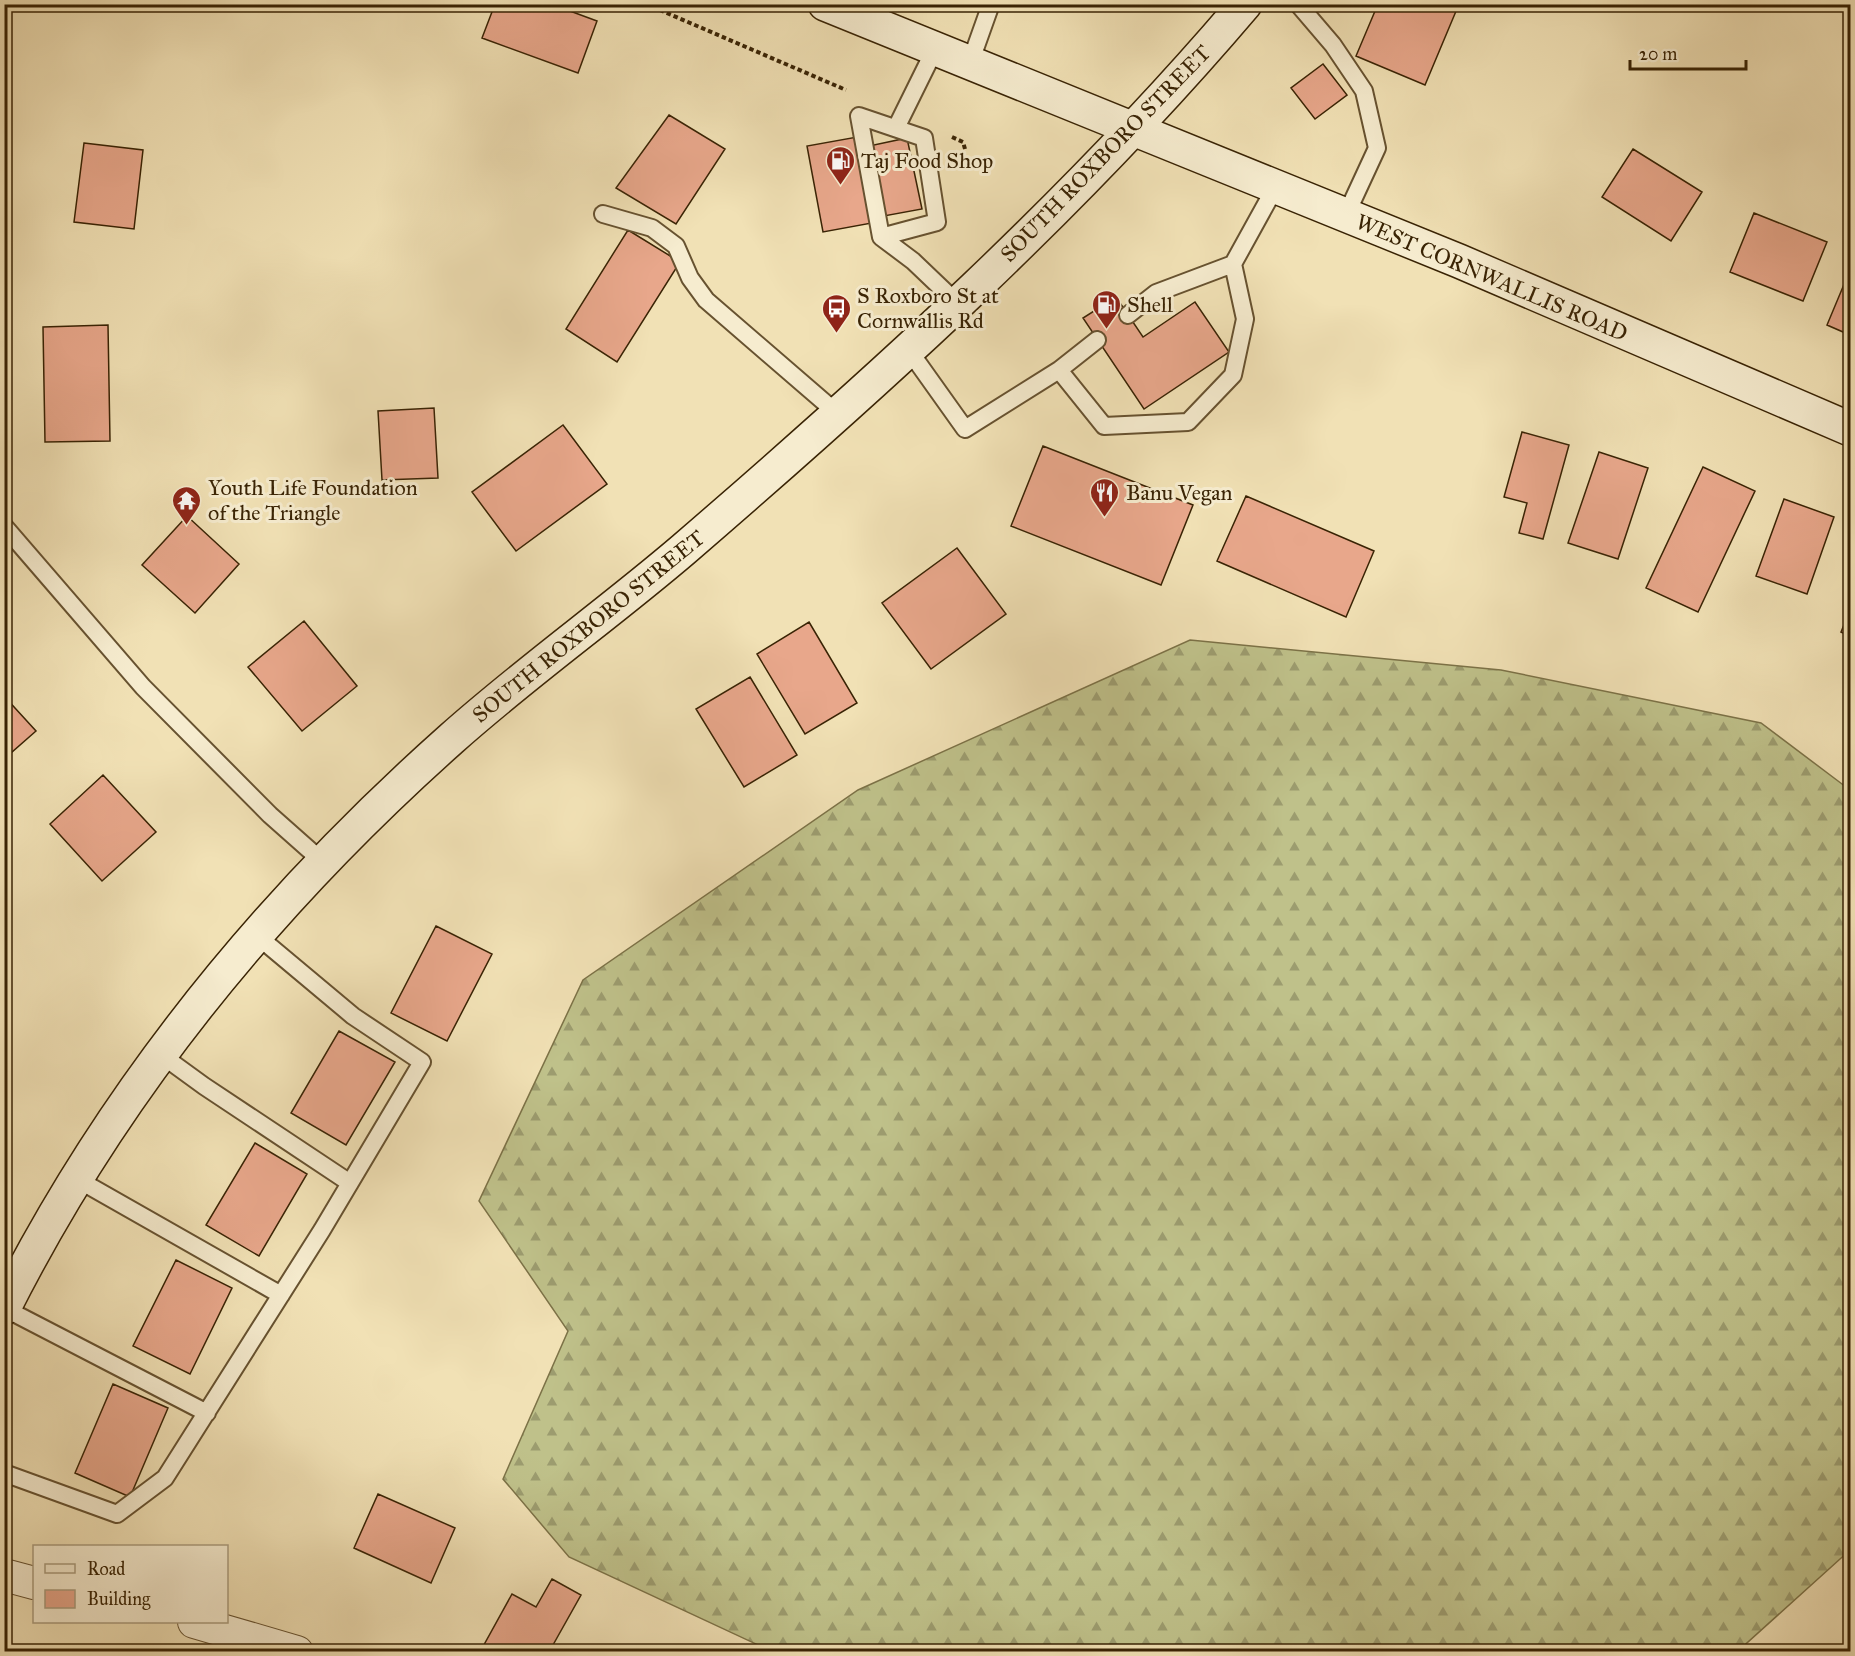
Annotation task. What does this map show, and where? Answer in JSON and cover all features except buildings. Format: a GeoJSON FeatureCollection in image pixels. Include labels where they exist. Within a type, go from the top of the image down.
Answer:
{"type":"FeatureCollection","features":[{"type":"Feature","properties":{"kind":"street","name":"WEST CORNWALLIS ROAD"},"geometry":{"type":"LineString","coordinates":[[825,4],[1276,186],[1851,429]]}},
{"type":"Feature","properties":{"kind":"street","name":"SOUTH ROXBORO STREET"},"geometry":{"type":"LineString","coordinates":[[4,1308],[77,1179],[160,1054],[255,934],[323,862],[451,739],[679,553],[909,349],[1061,203],[1204,52],[1245,4]]}},
{"type":"Feature","properties":{"kind":"street"},"geometry":{"type":"LineString","coordinates":[[4,1575],[33,1583]]}},
{"type":"Feature","properties":{"kind":"street"},"geometry":{"type":"LineString","coordinates":[[197,1623],[297,1652]]}},
{"type":"Feature","properties":{"kind":"lane"},"geometry":{"type":"LineString","coordinates":[[970,63],[991,4]]}},
{"type":"Feature","properties":{"kind":"lane"},"geometry":{"type":"LineString","coordinates":[[1298,4],[1333,45],[1364,91],[1377,148],[1346,215]]}},
{"type":"Feature","properties":{"kind":"lane"},"geometry":{"type":"LineString","coordinates":[[899,121],[934,49]]}},
{"type":"Feature","properties":{"kind":"lane"},"geometry":{"type":"LineString","coordinates":[[881,237],[937,222],[924,138],[899,121],[859,116],[881,237],[913,261],[957,303]]}},
{"type":"Feature","properties":{"kind":"lane"},"geometry":{"type":"LineString","coordinates":[[1128,315],[1156,293],[1233,264],[1276,186]]}},
{"type":"Feature","properties":{"kind":"lane"},"geometry":{"type":"LineString","coordinates":[[603,214],[652,228],[676,246],[690,278],[706,300],[838,414]]}},
{"type":"Feature","properties":{"kind":"lane"},"geometry":{"type":"LineString","coordinates":[[1059,370],[1104,426],[1188,422],[1233,375],[1245,319],[1233,264]]}},
{"type":"Feature","properties":{"kind":"lane"},"geometry":{"type":"LineString","coordinates":[[909,349],[965,429],[1059,370],[1098,340]]}},
{"type":"Feature","properties":{"kind":"lane"},"geometry":{"type":"LineString","coordinates":[[4,526],[143,687],[270,815],[323,862]]}},
{"type":"Feature","properties":{"kind":"lane"},"geometry":{"type":"LineString","coordinates":[[4,1473],[117,1514],[165,1478],[281,1295],[422,1062],[352,1016],[255,934]]}},
{"type":"Feature","properties":{"kind":"lane"},"geometry":{"type":"LineString","coordinates":[[160,1054],[350,1183]]}},
{"type":"Feature","properties":{"kind":"lane"},"geometry":{"type":"LineString","coordinates":[[77,1179],[281,1295]]}},
{"type":"Feature","properties":{"kind":"lane"},"geometry":{"type":"LineString","coordinates":[[4,1308],[207,1413]]}},
{"type":"Feature","properties":{"kind":"path"},"geometry":{"type":"LineString","coordinates":[[646,4],[848,90]]}},
{"type":"Feature","properties":{"kind":"path"},"geometry":{"type":"LineString","coordinates":[[899,121],[963,142],[965,149]]}},
{"type":"Feature","properties":{"kind":"green space"},"geometry":{"type":"Polygon","coordinates":[[[1190,640],[1501,670],[1761,723],[1850,790],[1850,1550],[1738,1651],[771,1651],[569,1557],[503,1479],[568,1331],[479,1201],[583,980],[858,790],[1190,640]]]}},
{"type":"Feature","properties":{"kind":"place","name":"Taj Food Shop"},"geometry":{"type":"Point","coordinates":[840,186]}},
{"type":"Feature","properties":{"kind":"place","name":"Shell"},"geometry":{"type":"Point","coordinates":[1106,330]}},
{"type":"Feature","properties":{"kind":"place","name":"S Roxboro St at Cornwallis Rd"},"geometry":{"type":"Point","coordinates":[836,334]}},
{"type":"Feature","properties":{"kind":"place","name":"Banu Vegan"},"geometry":{"type":"Point","coordinates":[1105,518]}},
{"type":"Feature","properties":{"kind":"place","name":"Youth Life Foundation of the Triangle"},"geometry":{"type":"Point","coordinates":[187,526]}}]}
